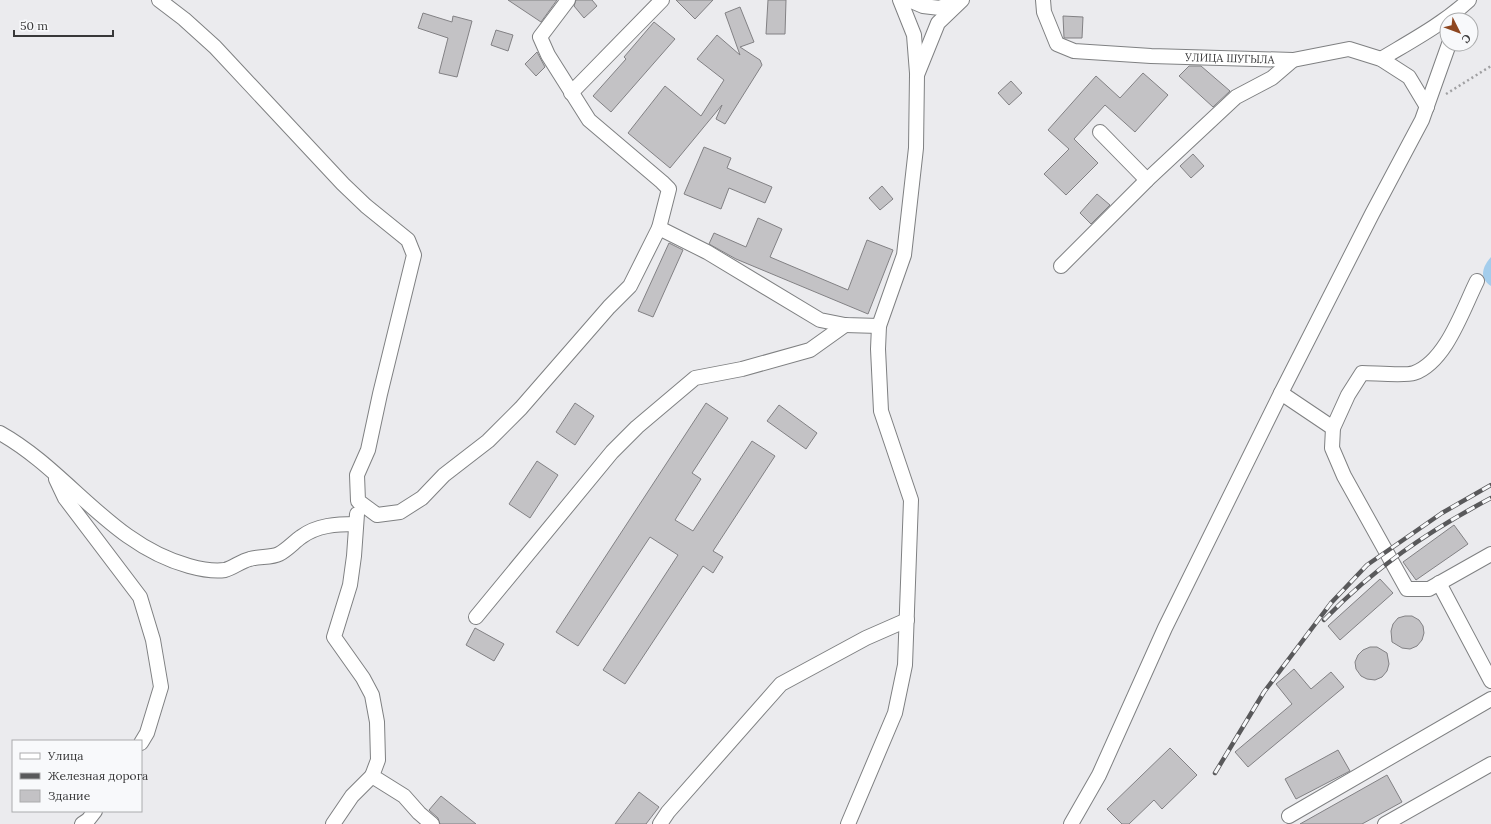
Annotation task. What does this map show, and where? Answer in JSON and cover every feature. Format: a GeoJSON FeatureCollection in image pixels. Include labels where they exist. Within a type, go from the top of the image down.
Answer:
{"type":"FeatureCollection","features":[{"type":"Feature","properties":{"kind":"street"},"geometry":{"type":"LineString","coordinates":[[159,0],[184,19],[215,47],[343,184],[366,206],[408,240],[414,255],[368,450],[357,475],[358,500],[354,556],[350,585],[334,637],[363,678],[372,696],[377,722],[378,760],[372,776],[352,796],[333,824]]}},
{"type":"Feature","properties":{"kind":"street"},"geometry":{"type":"LineString","coordinates":[[358,500],[377,515],[400,512],[422,498],[444,475],[488,441],[521,408],[608,307],[630,286],[659,228],[669,189],[589,120],[548,55],[540,37],[568,0]]}},
{"type":"Feature","properties":{"kind":"street"},"geometry":{"type":"LineString","coordinates":[[571,93],[662,0]]}},
{"type":"Feature","properties":{"kind":"street"},"geometry":{"type":"LineString","coordinates":[[848,824],[895,713],[905,666],[911,500],[881,411],[878,349],[879,326],[904,255],[916,148],[917,75],[914,36],[900,0]]}},
{"type":"Feature","properties":{"kind":"street"},"geometry":{"type":"LineString","coordinates":[[909,0],[923,6],[940,8],[958,0]]}},
{"type":"Feature","properties":{"kind":"street"},"geometry":{"type":"LineString","coordinates":[[917,75],[938,24],[962,0]]}},
{"type":"Feature","properties":{"kind":"street","name":"УЛИЦА ШУГЫЛА"},"geometry":{"type":"LineString","coordinates":[[1043,0],[1044,12],[1057,44],[1074,51],[1151,56],[1293,60],[1349,49],[1381,59],[1409,77],[1427,107]]}},
{"type":"Feature","properties":{"kind":"street"},"geometry":{"type":"LineString","coordinates":[[1381,59],[1417,38],[1469,0]]}},
{"type":"Feature","properties":{"kind":"street"},"geometry":{"type":"LineString","coordinates":[[1071,824],[1099,775],[1166,628],[1281,393],[1372,214],[1422,120],[1446,52]]}},
{"type":"Feature","properties":{"kind":"street"},"geometry":{"type":"LineString","coordinates":[[1061,266],[1146,180],[1236,97],[1272,78],[1293,60]]}},
{"type":"Feature","properties":{"kind":"street"},"geometry":{"type":"LineString","coordinates":[[1100,132],[1146,180]]}},
{"type":"Feature","properties":{"kind":"street"},"geometry":{"type":"LineString","coordinates":[[659,228],[707,252],[760,282],[820,320],[845,325],[879,326]]}},
{"type":"Feature","properties":{"kind":"street"},"geometry":{"type":"LineString","coordinates":[[1477,281],[1446,343],[1435,359],[1414,373],[1362,373],[1348,396],[1333,428],[1332,448],[1344,476],[1407,589],[1429,589],[1491,554]]}},
{"type":"Feature","properties":{"kind":"street"},"geometry":{"type":"LineString","coordinates":[[476,617],[612,452],[637,427],[695,378],[742,369],[810,350],[845,325]]}},
{"type":"Feature","properties":{"kind":"street"},"geometry":{"type":"LineString","coordinates":[[1281,393],[1333,428]]}},
{"type":"Feature","properties":{"kind":"street"},"geometry":{"type":"LineString","coordinates":[[0,434],[19,445],[94,510],[132,540],[170,561],[202,569],[226,570],[250,558],[279,554],[303,536],[330,524],[356,524]]}},
{"type":"Feature","properties":{"kind":"street"},"geometry":{"type":"LineString","coordinates":[[53,473],[65,498],[140,597],[153,640],[161,686],[147,733],[142,741]]}},
{"type":"Feature","properties":{"kind":"street"},"geometry":{"type":"LineString","coordinates":[[1439,583],[1491,681]]}},
{"type":"Feature","properties":{"kind":"street"},"geometry":{"type":"LineString","coordinates":[[660,824],[668,812],[780,684],[866,638],[907,620]]}},
{"type":"Feature","properties":{"kind":"street"},"geometry":{"type":"LineString","coordinates":[[1288,816],[1491,699]]}},
{"type":"Feature","properties":{"kind":"street"},"geometry":{"type":"LineString","coordinates":[[1385,824],[1491,764]]}},
{"type":"Feature","properties":{"kind":"street"},"geometry":{"type":"LineString","coordinates":[[372,776],[404,796],[419,813],[432,824]]}},
{"type":"Feature","properties":{"kind":"street"},"geometry":{"type":"LineString","coordinates":[[82,824],[88,820],[94,812]]}},
{"type":"Feature","properties":{"kind":"path"},"geometry":{"type":"LineString","coordinates":[[1427,107],[1491,66]]}},
{"type":"Feature","properties":{"kind":"water"},"geometry":{"type":"Polygon","coordinates":[[[1491,257],[1491,286],[1484,279],[1483,272],[1491,257]]]}},
{"type":"Feature","properties":{"kind":"building"},"geometry":{"type":"Polygon","coordinates":[[[508,0],[557,0],[541,22],[508,0]]]}},
{"type":"Feature","properties":{"kind":"building"},"geometry":{"type":"Polygon","coordinates":[[[576,0],[592,0],[597,6],[584,18],[574,6],[576,0]]]}},
{"type":"Feature","properties":{"kind":"building"},"geometry":{"type":"Polygon","coordinates":[[[676,0],[713,0],[695,19],[676,0]]]}},
{"type":"Feature","properties":{"kind":"building"},"geometry":{"type":"Polygon","coordinates":[[[768,0],[786,0],[785,34],[766,34],[768,0]]]}},
{"type":"Feature","properties":{"kind":"building"},"geometry":{"type":"Polygon","coordinates":[[[740,7],[754,42],[740,47],[760,60],[762,65],[725,124],[716,119],[722,105],[670,168],[628,133],[665,86],[701,116],[724,80],[697,59],[717,35],[740,55],[725,13],[740,7]]]}},
{"type":"Feature","properties":{"kind":"building"},"geometry":{"type":"Polygon","coordinates":[[[423,13],[452,22],[453,16],[472,21],[457,77],[439,73],[448,38],[418,28],[423,13]]]}},
{"type":"Feature","properties":{"kind":"building"},"geometry":{"type":"Polygon","coordinates":[[[1063,16],[1083,17],[1082,38],[1064,38],[1063,16]]]}},
{"type":"Feature","properties":{"kind":"building"},"geometry":{"type":"Polygon","coordinates":[[[654,22],[675,39],[611,112],[593,96],[626,59],[624,57],[654,22]]]}},
{"type":"Feature","properties":{"kind":"building"},"geometry":{"type":"Polygon","coordinates":[[[496,30],[513,35],[508,51],[491,45],[496,30]]]}},
{"type":"Feature","properties":{"kind":"building"},"geometry":{"type":"Polygon","coordinates":[[[537,52],[545,67],[536,76],[525,64],[537,52]]]}},
{"type":"Feature","properties":{"kind":"building"},"geometry":{"type":"Polygon","coordinates":[[[1189,66],[1201,66],[1230,91],[1213,107],[1179,76],[1189,66]]]}},
{"type":"Feature","properties":{"kind":"building"},"geometry":{"type":"Polygon","coordinates":[[[1143,73],[1168,95],[1135,132],[1105,105],[1074,139],[1098,163],[1066,195],[1044,174],[1069,149],[1048,130],[1096,76],[1120,98],[1143,73]]]}},
{"type":"Feature","properties":{"kind":"building"},"geometry":{"type":"Polygon","coordinates":[[[1011,81],[1022,93],[1009,105],[998,93],[1011,81]]]}},
{"type":"Feature","properties":{"kind":"building"},"geometry":{"type":"Polygon","coordinates":[[[704,147],[731,158],[727,168],[772,187],[765,203],[729,188],[721,209],[684,194],[704,147]]]}},
{"type":"Feature","properties":{"kind":"building"},"geometry":{"type":"Polygon","coordinates":[[[1193,154],[1204,166],[1191,178],[1180,166],[1193,154]]]}},
{"type":"Feature","properties":{"kind":"building"},"geometry":{"type":"Polygon","coordinates":[[[882,186],[893,199],[880,210],[869,198],[882,186]]]}},
{"type":"Feature","properties":{"kind":"building"},"geometry":{"type":"Polygon","coordinates":[[[1097,194],[1110,205],[1091,224],[1080,213],[1097,194]]]}},
{"type":"Feature","properties":{"kind":"building"},"geometry":{"type":"Polygon","coordinates":[[[758,218],[782,229],[770,257],[848,290],[867,240],[893,250],[868,314],[736,259],[709,244],[714,233],[746,247],[758,218]]]}},
{"type":"Feature","properties":{"kind":"building"},"geometry":{"type":"Polygon","coordinates":[[[669,243],[683,250],[653,317],[638,311],[669,243]]]}},
{"type":"Feature","properties":{"kind":"building"},"geometry":{"type":"Polygon","coordinates":[[[575,403],[594,416],[575,445],[556,432],[575,403]]]}},
{"type":"Feature","properties":{"kind":"building"},"geometry":{"type":"Polygon","coordinates":[[[706,403],[728,418],[692,473],[701,479],[675,520],[693,531],[752,441],[775,456],[713,551],[723,557],[713,573],[703,566],[625,684],[603,670],[678,555],[650,537],[578,646],[556,632],[706,403]]]}},
{"type":"Feature","properties":{"kind":"building"},"geometry":{"type":"Polygon","coordinates":[[[779,405],[817,433],[806,449],[767,421],[779,405]]]}},
{"type":"Feature","properties":{"kind":"building"},"geometry":{"type":"Polygon","coordinates":[[[537,461],[558,475],[530,518],[509,504],[537,461]]]}},
{"type":"Feature","properties":{"kind":"building"},"geometry":{"type":"Polygon","coordinates":[[[1454,525],[1468,544],[1416,580],[1403,562],[1454,525]]]}},
{"type":"Feature","properties":{"kind":"building"},"geometry":{"type":"Polygon","coordinates":[[[1380,579],[1393,593],[1340,640],[1328,626],[1380,579]]]}},
{"type":"Feature","properties":{"kind":"building"},"geometry":{"type":"Polygon","coordinates":[[[1412,616],[1419,620],[1423,626],[1424,633],[1422,640],[1417,646],[1410,649],[1402,648],[1392,642],[1391,631],[1393,624],[1398,618],[1412,616]]]}},
{"type":"Feature","properties":{"kind":"building"},"geometry":{"type":"Polygon","coordinates":[[[475,628],[504,644],[494,661],[466,645],[475,628]]]}},
{"type":"Feature","properties":{"kind":"building"},"geometry":{"type":"Polygon","coordinates":[[[1370,647],[1377,647],[1387,653],[1389,664],[1387,671],[1382,677],[1375,680],[1367,679],[1361,676],[1356,669],[1355,662],[1358,655],[1363,650],[1370,647]]]}},
{"type":"Feature","properties":{"kind":"building"},"geometry":{"type":"Polygon","coordinates":[[[1294,669],[1311,689],[1331,672],[1344,687],[1248,767],[1235,752],[1292,704],[1276,684],[1294,669]]]}},
{"type":"Feature","properties":{"kind":"building"},"geometry":{"type":"Polygon","coordinates":[[[1170,748],[1197,775],[1162,809],[1154,800],[1129,824],[1122,824],[1107,809],[1170,748]]]}},
{"type":"Feature","properties":{"kind":"building"},"geometry":{"type":"Polygon","coordinates":[[[1338,750],[1350,771],[1296,799],[1285,779],[1338,750]]]}},
{"type":"Feature","properties":{"kind":"building"},"geometry":{"type":"Polygon","coordinates":[[[1387,775],[1402,802],[1362,824],[1300,824],[1387,775]]]}},
{"type":"Feature","properties":{"kind":"building"},"geometry":{"type":"Polygon","coordinates":[[[639,792],[659,807],[646,824],[615,824],[639,792]]]}},
{"type":"Feature","properties":{"kind":"building"},"geometry":{"type":"Polygon","coordinates":[[[441,796],[476,824],[440,824],[438,818],[429,810],[441,796]]]}},
{"type":"Feature","properties":{"kind":"railway"},"geometry":{"type":"LineString","coordinates":[[1215,773],[1264,692],[1331,603],[1367,565],[1442,513],[1491,485]]}},
{"type":"Feature","properties":{"kind":"railway"},"geometry":{"type":"LineString","coordinates":[[1324,620],[1362,584],[1402,552],[1445,524],[1491,498]]}}]}
